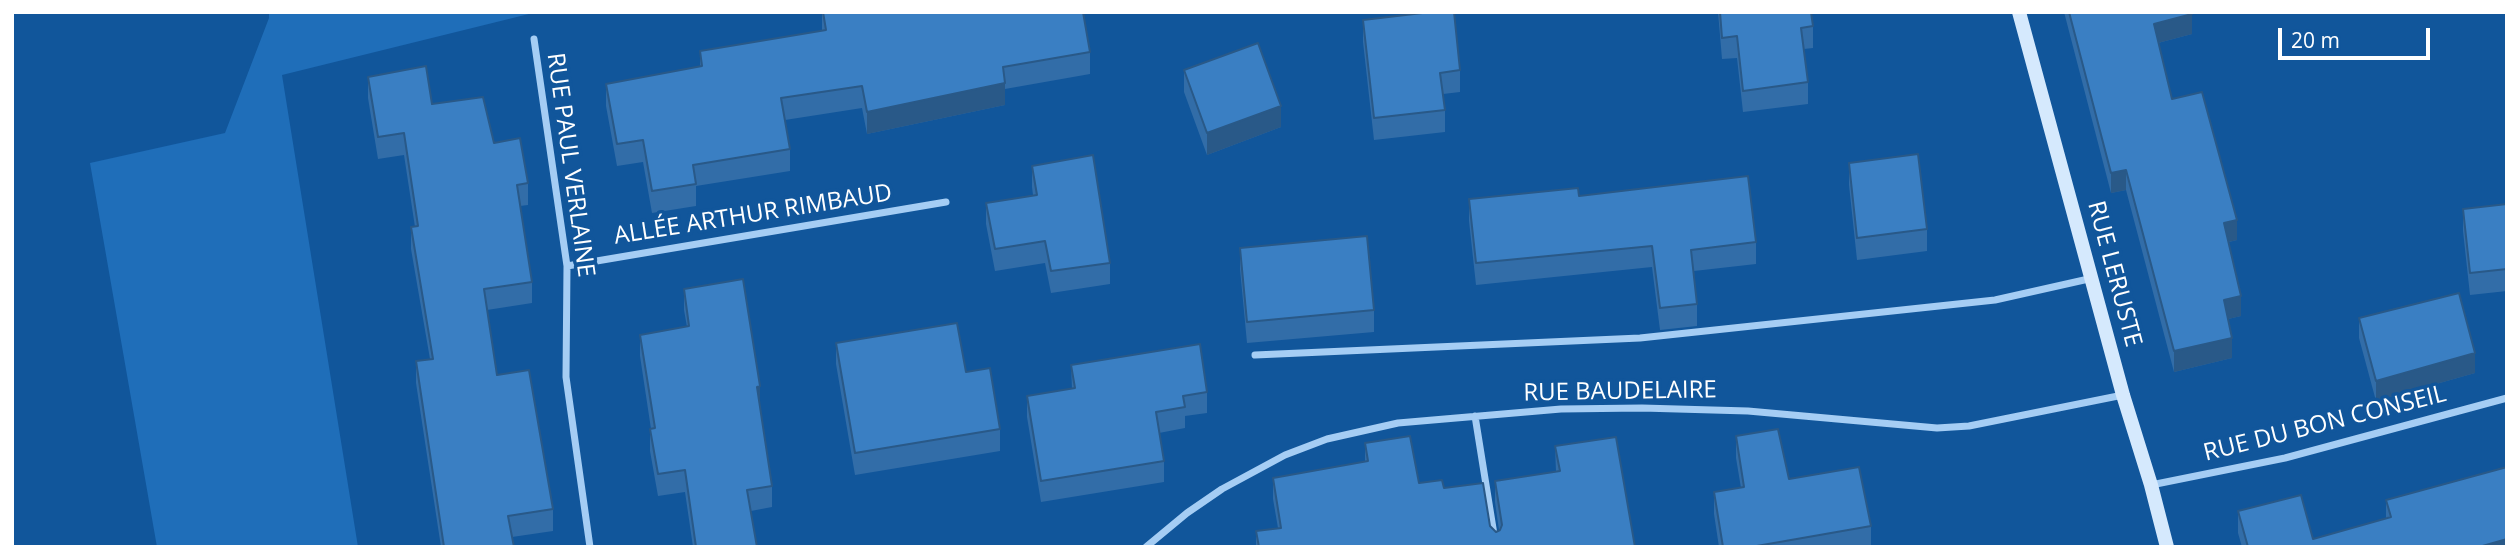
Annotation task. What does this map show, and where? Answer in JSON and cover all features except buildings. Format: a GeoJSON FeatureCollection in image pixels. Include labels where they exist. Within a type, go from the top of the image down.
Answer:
{"type":"FeatureCollection","features":[{"type":"Feature","properties":{"kind":"street","name":"RUE LERUSTE"},"geometry":{"type":"LineString","coordinates":[[2019,12],[2167,547]]}},
{"type":"Feature","properties":{"kind":"street","name":"RUE PAUL VERLAINE"},"geometry":{"type":"LineString","coordinates":[[534,39],[567,265],[566,377],[590,547]]}},
{"type":"Feature","properties":{"kind":"street","name":"ALLÉE ARTHUR RIMBAUD"},"geometry":{"type":"LineString","coordinates":[[567,265],[947,202]]}},
{"type":"Feature","properties":{"kind":"street"},"geometry":{"type":"LineString","coordinates":[[1255,355],[1640,338],[1995,300],[2093,278]]}},
{"type":"Feature","properties":{"kind":"street","name":"RUE BAUDELAIRE"},"geometry":{"type":"LineString","coordinates":[[1146,547],[1187,513],[1222,489],[1285,455],[1327,439],[1398,423],[1562,409],[1698,409],[1937,428],[1969,426],[2123,395]]}},
{"type":"Feature","properties":{"kind":"street","name":"RUE DU BON CONSEIL"},"geometry":{"type":"LineString","coordinates":[[2151,485],[2285,458],[2507,398]]}},
{"type":"Feature","properties":{"kind":"street"},"geometry":{"type":"LineString","coordinates":[[1475,416],[1496,547]]}},
{"type":"Feature","properties":{"kind":"shaded area"},"geometry":{"type":"Polygon","coordinates":[[[269,12],[537,12],[282,75],[358,547],[157,547],[90,163],[225,133],[269,12]]]}}]}
